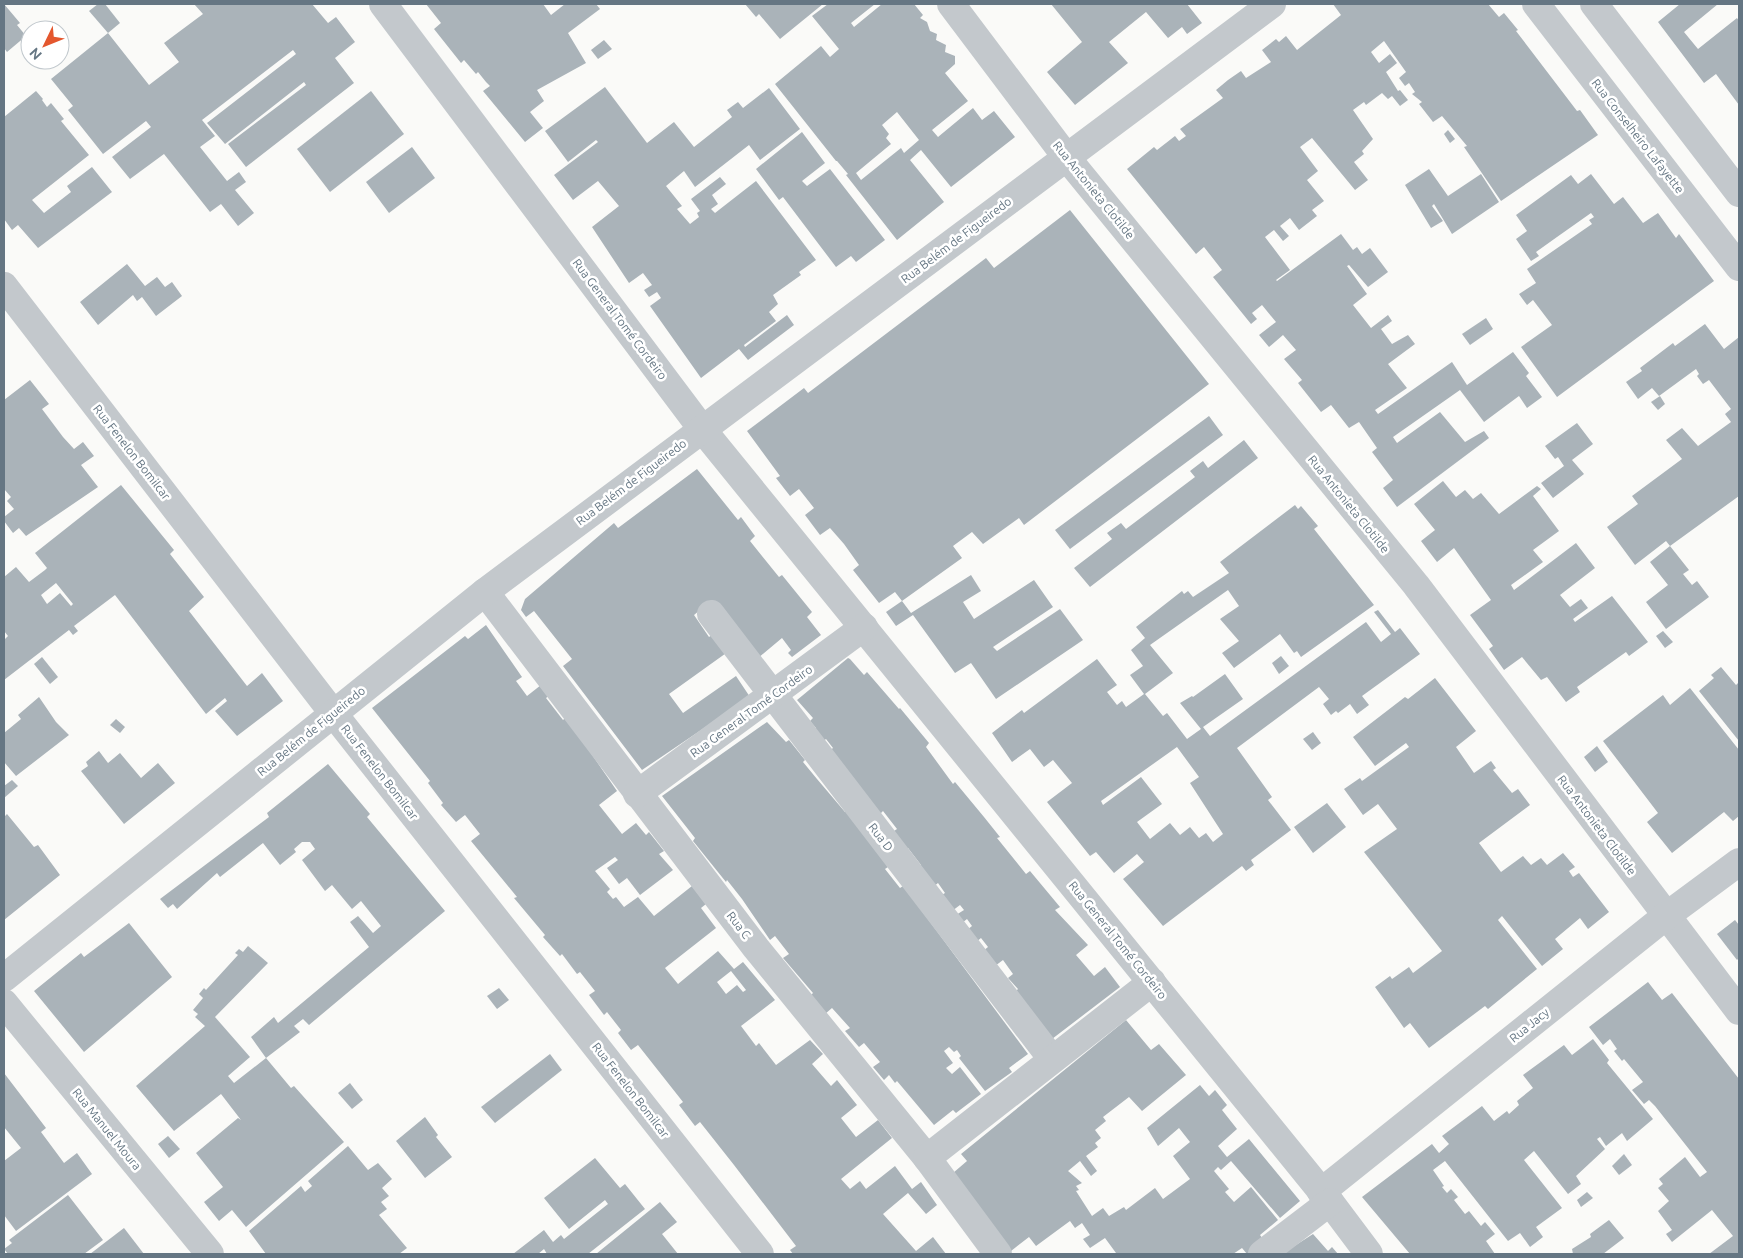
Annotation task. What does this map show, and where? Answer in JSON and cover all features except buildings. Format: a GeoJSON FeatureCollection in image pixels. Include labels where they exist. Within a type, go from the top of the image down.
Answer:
{"type":"FeatureCollection","features":[{"type":"Feature","properties":{"kind":"street","name":"Rua General Tomé Cordeiro"},"geometry":{"type":"LineString","coordinates":[[383,4],[702,428],[1326,1197],[1369,1254]]}},
{"type":"Feature","properties":{"kind":"street","name":"Rua Antonieta Clotilde"},"geometry":{"type":"LineString","coordinates":[[950,4],[1066,158],[1416,585],[1739,1011]]}},
{"type":"Feature","properties":{"kind":"street","name":"Rua Belém de Figueiredo"},"geometry":{"type":"LineString","coordinates":[[4,978],[485,592],[1272,4]]}},
{"type":"Feature","properties":{"kind":"street","name":"Rua Conselheiro Lafayette"},"geometry":{"type":"LineString","coordinates":[[1536,4],[1739,267]]}},
{"type":"Feature","properties":{"kind":"street"},"geometry":{"type":"LineString","coordinates":[[1594,4],[1739,193]]}},
{"type":"Feature","properties":{"kind":"street","name":"Rua Fenelon Bomilcar"},"geometry":{"type":"LineString","coordinates":[[4,286],[333,713],[760,1254]]}},
{"type":"Feature","properties":{"kind":"street","name":"Rua C"},"geometry":{"type":"LineString","coordinates":[[485,592],[756,948],[927,1158],[998,1254]]}},
{"type":"Feature","properties":{"kind":"street","name":"Rua D"},"geometry":{"type":"LineString","coordinates":[[711,614],[1052,1059]]}},
{"type":"Feature","properties":{"kind":"street","name":"Rua General Tomé Cordeiro"},"geometry":{"type":"LineString","coordinates":[[638,794],[864,627]]}},
{"type":"Feature","properties":{"kind":"street","name":"Rua Jacy"},"geometry":{"type":"LineString","coordinates":[[1262,1254],[1326,1197],[1666,916],[1739,862]]}},
{"type":"Feature","properties":{"kind":"street"},"geometry":{"type":"LineString","coordinates":[[927,1158],[1152,982]]}},
{"type":"Feature","properties":{"kind":"street","name":"Rua Manuel Moura"},"geometry":{"type":"LineString","coordinates":[[4,1003],[210,1254]]}}]}
